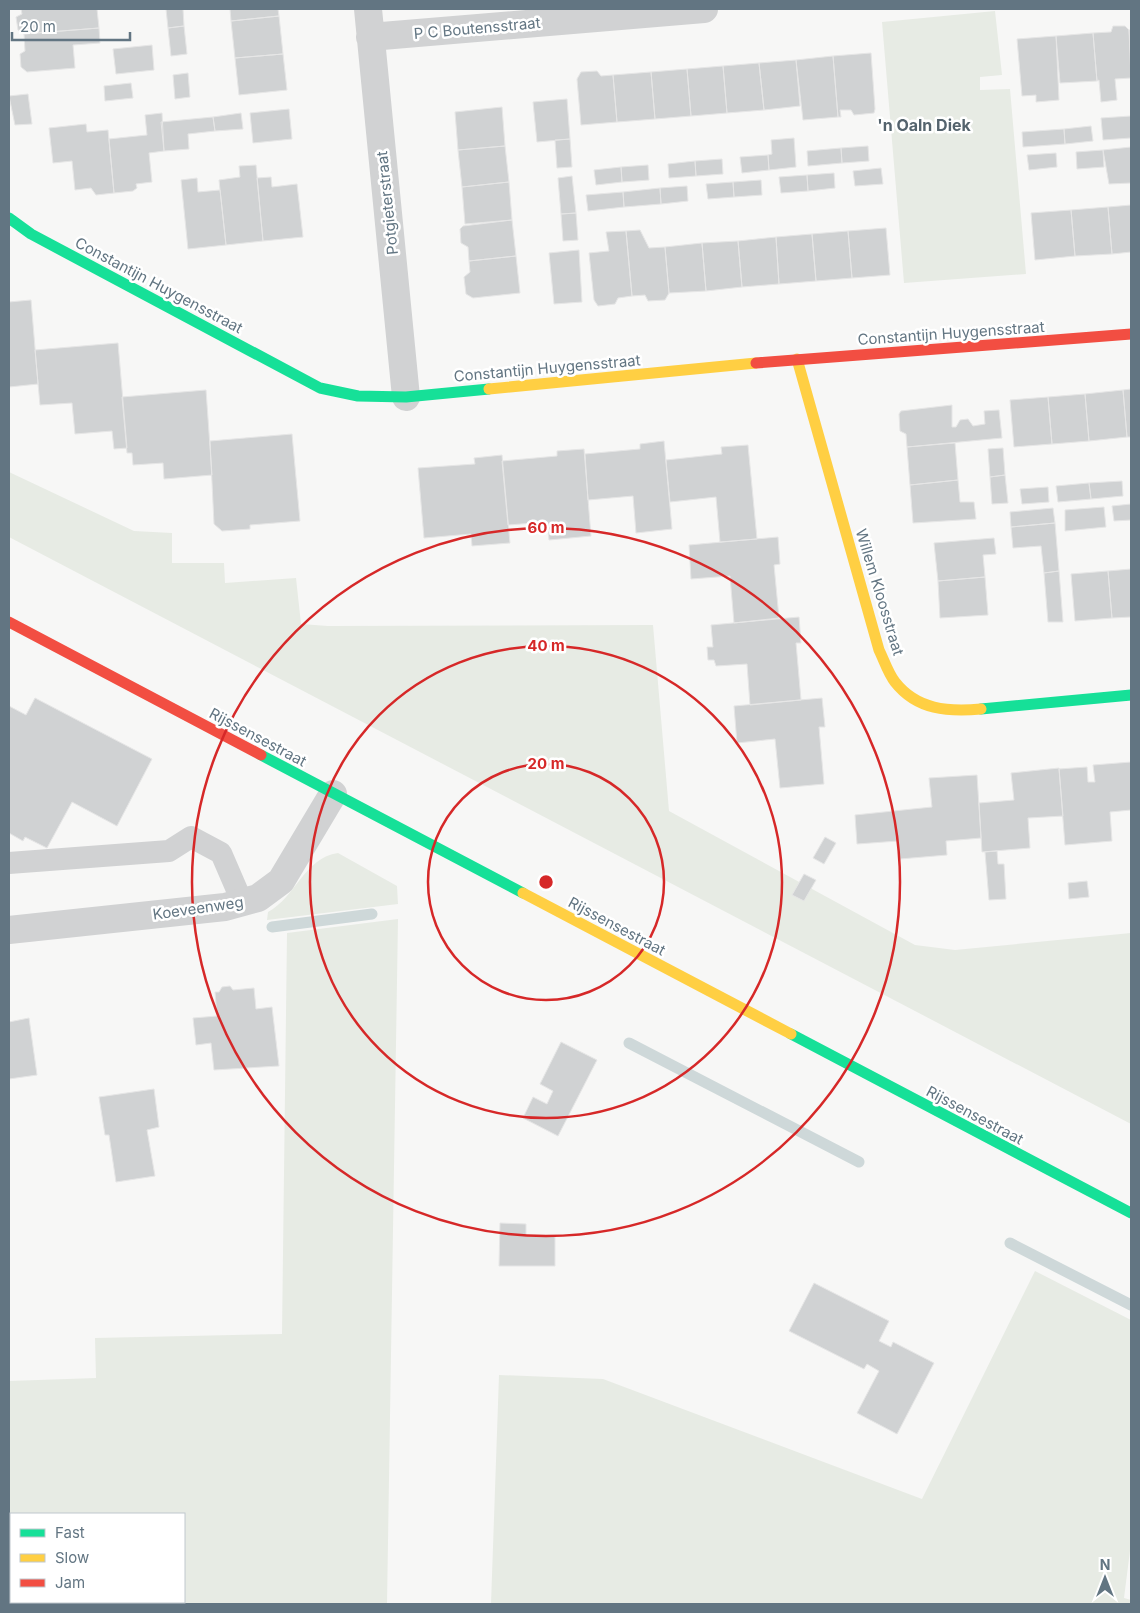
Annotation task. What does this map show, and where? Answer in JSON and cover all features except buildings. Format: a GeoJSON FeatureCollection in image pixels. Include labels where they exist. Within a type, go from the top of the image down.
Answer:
{"type":"FeatureCollection","features":[{"type":"Feature","properties":{"kind":"street","name":"Potgieterstraat"},"geometry":{"type":"LineString","coordinates":[[368,9],[406,397]]}},
{"type":"Feature","properties":{"kind":"street","name":"P C Boutensstraat"},"geometry":{"type":"LineString","coordinates":[[370,37],[704,9]]}},
{"type":"Feature","properties":{"kind":"street","name":"Constantijn Huygensstraat"},"geometry":{"type":"LineString","coordinates":[[9,218],[31,234],[320,388],[358,396],[406,397],[797,359],[1131,334]]}},
{"type":"Feature","properties":{"kind":"street","name":"Willem Kloosstraat"},"geometry":{"type":"LineString","coordinates":[[797,359],[879,650],[895,682],[922,705],[958,711],[1131,695]]}},
{"type":"Feature","properties":{"kind":"street","name":"Rijssensestraat"},"geometry":{"type":"LineString","coordinates":[[9,622],[1131,1214]]}},
{"type":"Feature","properties":{"kind":"street","name":"Koeveenweg"},"geometry":{"type":"LineString","coordinates":[[9,930],[243,904],[258,898],[281,881],[333,794]]}},
{"type":"Feature","properties":{"kind":"lane"},"geometry":{"type":"LineString","coordinates":[[9,863],[170,851],[191,838],[221,853],[243,904]]}},
{"type":"Feature","properties":{"kind":"shaded area"},"geometry":{"type":"Polygon","coordinates":[[[995,11],[1002,75],[980,77],[980,90],[1010,89],[1026,274],[904,283],[882,22],[995,11]]]}},
{"type":"Feature","properties":{"kind":"shaded area"},"geometry":{"type":"Polygon","coordinates":[[[9,472],[134,531],[172,533],[172,563],[224,563],[225,583],[296,578],[301,624],[328,626],[653,625],[669,811],[915,945],[955,950],[1131,933],[1131,1124],[9,537],[9,472]]]}},
{"type":"Feature","properties":{"kind":"shaded area"},"geometry":{"type":"Polygon","coordinates":[[[338,853],[397,886],[398,904],[267,920],[268,912],[286,897],[308,870],[326,856],[338,853]]]}},
{"type":"Feature","properties":{"kind":"shaded area"},"geometry":{"type":"Polygon","coordinates":[[[398,919],[387,1604],[93,1604],[185,1603],[185,1513],[10,1513],[10,1603],[22,1604],[9,1604],[9,1381],[96,1378],[95,1338],[282,1334],[287,933],[398,919]]]}},
{"type":"Feature","properties":{"kind":"shaded area"},"geometry":{"type":"Polygon","coordinates":[[[1035,1271],[1131,1320],[1131,1543],[1124,1598],[1131,1600],[1131,1604],[491,1604],[499,1375],[603,1379],[922,1499],[1035,1271]]]}},
{"type":"Feature","properties":{"kind":"waterway"},"geometry":{"type":"LineString","coordinates":[[272,927],[372,914]]}},
{"type":"Feature","properties":{"kind":"waterway"},"geometry":{"type":"LineString","coordinates":[[629,1043],[859,1162]]}},
{"type":"Feature","properties":{"kind":"waterway"},"geometry":{"type":"LineString","coordinates":[[1010,1243],[1131,1305]]}},
{"type":"Feature","properties":{"kind":"traffic: fast"},"geometry":{"type":"LineString","coordinates":[[9,218],[31,234],[320,388],[358,396],[406,397],[489,389]]}},
{"type":"Feature","properties":{"kind":"traffic: fast"},"geometry":{"type":"LineString","coordinates":[[981,709],[1131,695]]}},
{"type":"Feature","properties":{"kind":"traffic: fast"},"geometry":{"type":"LineString","coordinates":[[261,755],[523,893]]}},
{"type":"Feature","properties":{"kind":"traffic: fast"},"geometry":{"type":"LineString","coordinates":[[791,1034],[1131,1213]]}},
{"type":"Feature","properties":{"kind":"traffic: slow"},"geometry":{"type":"LineString","coordinates":[[797,359],[879,650],[890,675],[904,691],[923,704],[945,709],[981,709]]}},
{"type":"Feature","properties":{"kind":"traffic: slow"},"geometry":{"type":"LineString","coordinates":[[489,389],[756,363]]}},
{"type":"Feature","properties":{"kind":"traffic: slow"},"geometry":{"type":"LineString","coordinates":[[523,893],[791,1034]]}},
{"type":"Feature","properties":{"kind":"traffic: jam"},"geometry":{"type":"LineString","coordinates":[[756,363],[1131,334]]}},
{"type":"Feature","properties":{"kind":"traffic: jam"},"geometry":{"type":"LineString","coordinates":[[9,622],[261,755]]}},
{"type":"Feature","properties":{"kind":"district","name":"'n Oaln Diek"},"geometry":{"type":"Point","coordinates":[924,125]}}]}
